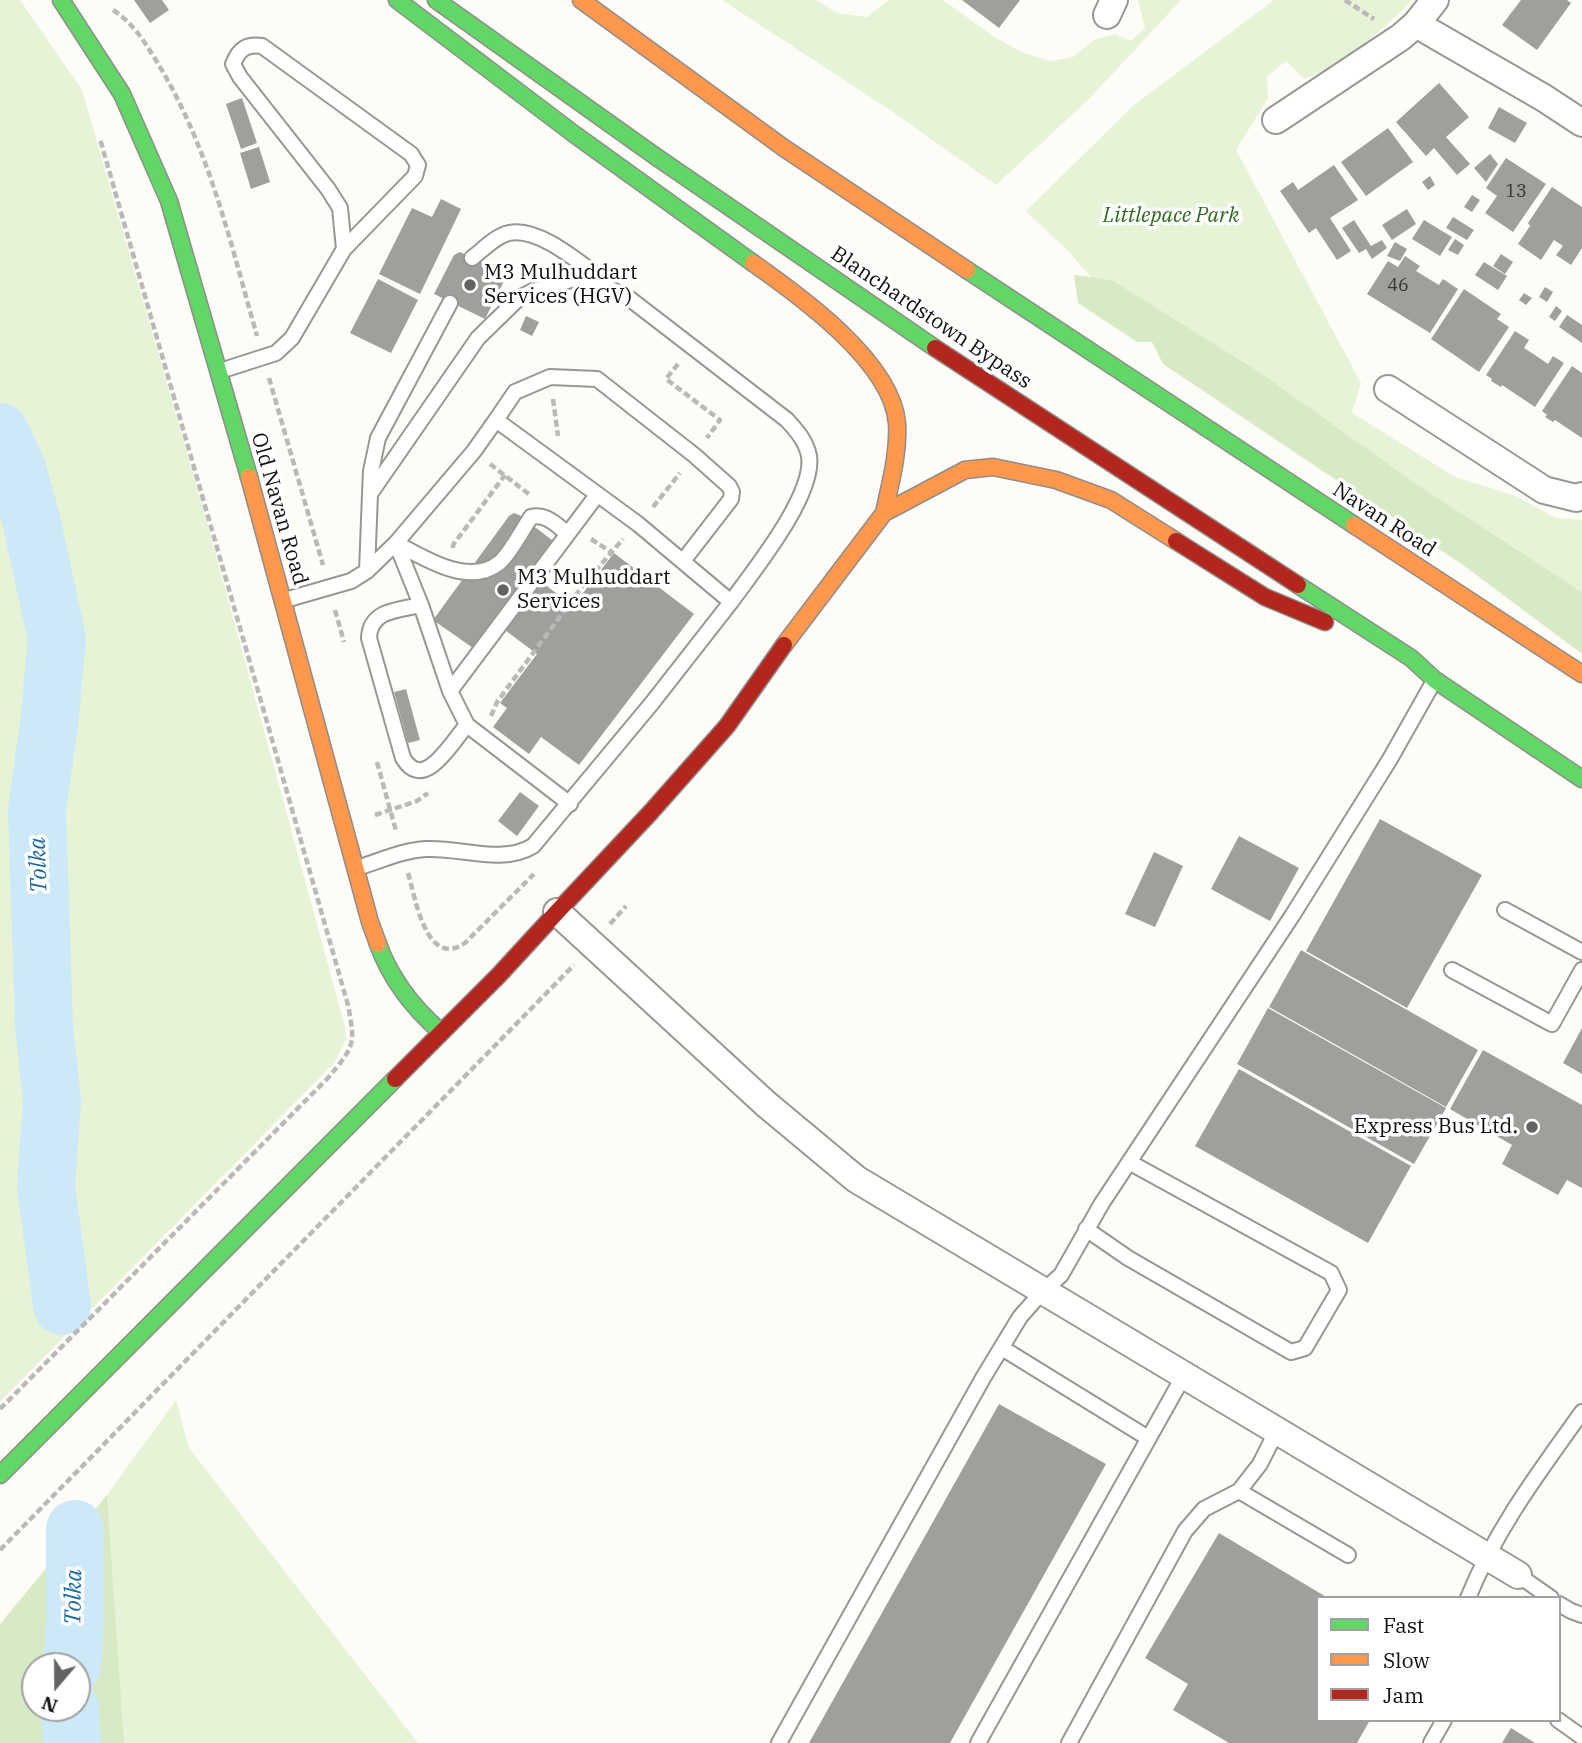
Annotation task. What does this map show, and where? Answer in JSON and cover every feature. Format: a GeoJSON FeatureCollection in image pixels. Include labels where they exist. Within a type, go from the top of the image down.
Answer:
{"type":"FeatureCollection","features":[{"type":"Feature","properties":{"kind":"main road","name":"Old Navan Road"},"geometry":{"type":"LineString","coordinates":[[61,0],[122,94],[169,201],[283,601],[370,922],[387,969],[420,1014],[441,1032]]}},
{"type":"Feature","properties":{"kind":"main road"},"geometry":{"type":"LineString","coordinates":[[397,0],[456,47],[806,303],[860,352],[890,395],[899,436],[884,513]]}},
{"type":"Feature","properties":{"kind":"main road","name":"Blanchardstown Bypass"},"geometry":{"type":"LineString","coordinates":[[436,0],[655,156],[962,366],[1412,658]]}},
{"type":"Feature","properties":{"kind":"main road","name":"Navan Road"},"geometry":{"type":"LineString","coordinates":[[581,0],[784,148],[1163,401],[1582,674]]}},
{"type":"Feature","properties":{"kind":"main road"},"geometry":{"type":"LineString","coordinates":[[0,1475],[499,975],[650,813],[727,726],[792,634],[884,513],[965,470],[993,467],[1056,480],[1111,500],[1265,597],[1412,658],[1435,680],[1582,779]]}},
{"type":"Feature","properties":{"kind":"street"},"geometry":{"type":"LineString","coordinates":[[1276,120],[1401,37],[1416,24],[1435,0]]}},
{"type":"Feature","properties":{"kind":"street"},"geometry":{"type":"LineString","coordinates":[[1416,24],[1582,123]]}},
{"type":"Feature","properties":{"kind":"street"},"geometry":{"type":"LineString","coordinates":[[1388,389],[1544,490],[1576,498],[1582,496]]}},
{"type":"Feature","properties":{"kind":"street"},"geometry":{"type":"LineString","coordinates":[[557,912],[766,1104],[856,1179],[1518,1575]]}},
{"type":"Feature","properties":{"kind":"lane"},"geometry":{"type":"LineString","coordinates":[[218,371],[276,353],[292,338],[344,249],[415,176],[418,165],[411,154],[262,46],[250,45],[237,52],[233,64],[240,77],[340,208],[344,249]]}},
{"type":"Feature","properties":{"kind":"lane"},"geometry":{"type":"LineString","coordinates":[[356,868],[403,853],[426,849],[511,855],[533,846],[652,704],[731,602],[800,501],[807,480],[809,457],[802,436],[787,419],[556,246],[529,234],[510,233],[497,238],[472,258]]}},
{"type":"Feature","properties":{"kind":"lane"},"geometry":{"type":"LineString","coordinates":[[370,494],[478,338],[519,298],[574,279],[601,284],[630,299]]}},
{"type":"Feature","properties":{"kind":"lane"},"geometry":{"type":"LineString","coordinates":[[367,571],[372,463],[379,438],[450,303]]}},
{"type":"Feature","properties":{"kind":"lane"},"geometry":{"type":"LineString","coordinates":[[283,601],[351,581],[367,571],[396,544],[426,508],[515,392],[550,377],[597,379],[729,486],[731,499],[683,561]]}},
{"type":"Feature","properties":{"kind":"lane"},"geometry":{"type":"LineString","coordinates":[[496,420],[638,524],[731,602]]}},
{"type":"Feature","properties":{"kind":"lane"},"geometry":{"type":"LineString","coordinates":[[450,691],[597,495]]}},
{"type":"Feature","properties":{"kind":"lane"},"geometry":{"type":"LineString","coordinates":[[396,544],[456,569],[477,573],[500,562],[531,517],[545,517],[567,533]]}},
{"type":"Feature","properties":{"kind":"lane"},"geometry":{"type":"LineString","coordinates":[[396,544],[421,605],[450,691],[467,725],[570,804]]}},
{"type":"Feature","properties":{"kind":"lane"},"geometry":{"type":"LineString","coordinates":[[421,605],[379,616],[372,621],[369,630],[402,758],[409,768],[424,772],[467,725]]}},
{"type":"Feature","properties":{"kind":"lane"},"geometry":{"type":"LineString","coordinates":[[779,1743],[983,1378],[1020,1317],[1061,1275],[1129,1162],[1292,916],[1390,759],[1435,680]]}},
{"type":"Feature","properties":{"kind":"lane"},"geometry":{"type":"LineString","coordinates":[[1505,910],[1582,952]]}},
{"type":"Feature","properties":{"kind":"lane"},"geometry":{"type":"LineString","coordinates":[[1452,970],[1552,1024],[1582,970]]}},
{"type":"Feature","properties":{"kind":"lane"},"geometry":{"type":"LineString","coordinates":[[1086,1230],[1128,1258],[1291,1352],[1305,1348],[1339,1290],[1331,1273],[1129,1162]]}},
{"type":"Feature","properties":{"kind":"lane"},"geometry":{"type":"LineString","coordinates":[[1002,1348],[1148,1438]]}},
{"type":"Feature","properties":{"kind":"lane"},"geometry":{"type":"LineString","coordinates":[[978,1743],[1183,1377]]}},
{"type":"Feature","properties":{"kind":"lane"},"geometry":{"type":"LineString","coordinates":[[1469,1596],[1486,1556],[1514,1508],[1582,1412]]}},
{"type":"Feature","properties":{"kind":"lane"},"geometry":{"type":"LineString","coordinates":[[1069,1743],[1185,1531],[1204,1510],[1240,1492],[1260,1464],[1276,1432]]}},
{"type":"Feature","properties":{"kind":"lane"},"geometry":{"type":"LineString","coordinates":[[1240,1492],[1348,1555]]}},
{"type":"Feature","properties":{"kind":"lane"},"geometry":{"type":"LineString","coordinates":[[1518,1575],[1548,1596]]}},
{"type":"Feature","properties":{"kind":"lane"},"geometry":{"type":"LineString","coordinates":[[1561,1605],[1582,1615]]}},
{"type":"Feature","properties":{"kind":"lane"},"geometry":{"type":"LineString","coordinates":[[1431,1743],[1443,1722]]}},
{"type":"Feature","properties":{"kind":"lane"},"geometry":{"type":"LineString","coordinates":[[1561,1722],[1582,1737]]}},
{"type":"Feature","properties":{"kind":"path"},"geometry":{"type":"LineString","coordinates":[[104,5],[129,20],[148,48],[169,81],[207,163],[346,650]]}},
{"type":"Feature","properties":{"kind":"path"},"geometry":{"type":"LineString","coordinates":[[0,1409],[328,1078],[348,1054],[354,1034],[348,1005],[98,130]]}},
{"type":"Feature","properties":{"kind":"path"},"geometry":{"type":"LineString","coordinates":[[456,569],[453,545],[505,475]]}},
{"type":"Feature","properties":{"kind":"path"},"geometry":{"type":"LineString","coordinates":[[376,757],[426,931],[435,943],[450,949],[465,943],[534,874]]}},
{"type":"Feature","properties":{"kind":"path"},"geometry":{"type":"LineString","coordinates":[[0,1550],[593,945],[626,906]]}},
{"type":"Feature","properties":{"kind":"green space"},"geometry":{"type":"Polygon","coordinates":[[[0,0],[20,0],[82,90],[205,515],[345,1027],[346,1039],[335,1062],[0,1402],[0,0]]]}},
{"type":"Feature","properties":{"kind":"green space"},"geometry":{"type":"Polygon","coordinates":[[[722,0],[816,0],[837,13],[867,17],[889,0],[943,0],[996,38],[1024,53],[1050,61],[1073,57],[1094,40],[1115,34],[1131,41],[1145,28],[1138,0],[1181,0],[1089,99],[996,185],[893,112],[722,0]]]}},
{"type":"Feature","properties":{"kind":"green space","name":"Littlepace Park"},"geometry":{"type":"Polygon","coordinates":[[[1274,0],[1412,0],[1347,57],[1317,74],[1304,79],[1286,61],[1267,76],[1268,98],[1236,150],[1361,383],[1352,413],[1455,477],[1516,496],[1556,518],[1582,520],[1582,592],[1418,485],[1261,373],[1112,280],[1092,278],[1026,211],[1134,105],[1274,0]]]}},
{"type":"Feature","properties":{"kind":"green space"},"geometry":{"type":"Polygon","coordinates":[[[1074,275],[1112,280],[1261,373],[1418,485],[1582,592],[1582,654],[1463,565],[1163,364],[1152,342],[1137,342],[1078,303],[1074,275]]]}},
{"type":"Feature","properties":{"kind":"green space"},"geometry":{"type":"Polygon","coordinates":[[[176,1400],[189,1448],[418,1743],[99,1743],[94,1728],[107,1495],[176,1400]]]}},
{"type":"Feature","properties":{"kind":"green space"},"geometry":{"type":"Polygon","coordinates":[[[107,1495],[124,1743],[0,1743],[0,1624],[107,1495]]]}},
{"type":"Feature","properties":{"kind":"building"},"geometry":{"type":"Polygon","coordinates":[[[134,0],[162,0],[169,10],[150,23],[134,0]]]}},
{"type":"Feature","properties":{"kind":"building"},"geometry":{"type":"Polygon","coordinates":[[[962,0],[1020,0],[999,28],[962,0]]]}},
{"type":"Feature","properties":{"kind":"building"},"geometry":{"type":"Polygon","coordinates":[[[1521,0],[1567,0],[1571,3],[1537,50],[1502,25],[1521,0]]]}},
{"type":"Feature","properties":{"kind":"building"},"geometry":{"type":"Polygon","coordinates":[[[1439,83],[1469,117],[1446,137],[1470,164],[1457,175],[1434,148],[1426,156],[1396,122],[1439,83]]]}},
{"type":"Feature","properties":{"kind":"building"},"geometry":{"type":"Polygon","coordinates":[[[242,98],[257,143],[241,149],[226,104],[242,98]]]}},
{"type":"Feature","properties":{"kind":"building"},"geometry":{"type":"Polygon","coordinates":[[[1499,107],[1527,123],[1515,143],[1488,128],[1499,107]]]}},
{"type":"Feature","properties":{"kind":"building"},"geometry":{"type":"Polygon","coordinates":[[[1388,128],[1413,162],[1366,196],[1341,162],[1388,128]]]}},
{"type":"Feature","properties":{"kind":"building"},"geometry":{"type":"Polygon","coordinates":[[[259,147],[270,182],[251,189],[240,153],[259,147]]]}},
{"type":"Feature","properties":{"kind":"building"},"geometry":{"type":"Polygon","coordinates":[[[1490,154],[1498,164],[1486,182],[1474,168],[1490,154]]]}},
{"type":"Feature","properties":{"kind":"building"},"geometry":{"type":"Polygon","coordinates":[[[1506,158],[1546,184],[1513,232],[1485,213],[1497,196],[1486,188],[1506,158]]]}},
{"type":"Feature","properties":{"kind":"building"},"geometry":{"type":"Polygon","coordinates":[[[1334,165],[1358,200],[1330,218],[1351,251],[1337,260],[1316,228],[1309,233],[1280,191],[1293,182],[1298,190],[1334,165]]]}},
{"type":"Feature","properties":{"kind":"building"},"geometry":{"type":"Polygon","coordinates":[[[1430,176],[1435,185],[1428,190],[1422,182],[1430,176]]]}},
{"type":"Feature","properties":{"kind":"building"},"geometry":{"type":"Polygon","coordinates":[[[1552,187],[1582,207],[1582,248],[1571,265],[1556,255],[1563,246],[1554,240],[1541,260],[1518,244],[1530,226],[1528,223],[1552,187]]]}},
{"type":"Feature","properties":{"kind":"building"},"geometry":{"type":"Polygon","coordinates":[[[1472,195],[1480,200],[1472,212],[1464,207],[1472,195]]]}},
{"type":"Feature","properties":{"kind":"building"},"geometry":{"type":"Polygon","coordinates":[[[441,199],[461,209],[420,294],[379,274],[412,208],[432,217],[441,199]]]}},
{"type":"Feature","properties":{"kind":"building"},"geometry":{"type":"Polygon","coordinates":[[[1407,209],[1416,224],[1392,240],[1382,225],[1407,209]]]}},
{"type":"Feature","properties":{"kind":"building"},"geometry":{"type":"Polygon","coordinates":[[[1453,217],[1474,230],[1467,240],[1446,228],[1453,217]]]}},
{"type":"Feature","properties":{"kind":"building"},"geometry":{"type":"Polygon","coordinates":[[[1354,220],[1371,246],[1382,240],[1387,248],[1372,259],[1366,249],[1359,253],[1342,228],[1354,220]]]}},
{"type":"Feature","properties":{"kind":"building"},"geometry":{"type":"Polygon","coordinates":[[[1424,220],[1452,237],[1440,256],[1412,239],[1424,220]]]}},
{"type":"Feature","properties":{"kind":"building"},"geometry":{"type":"Polygon","coordinates":[[[1455,239],[1464,245],[1458,255],[1448,250],[1455,239]]]}},
{"type":"Feature","properties":{"kind":"building"},"geometry":{"type":"Polygon","coordinates":[[[1395,242],[1407,249],[1400,261],[1387,256],[1395,242]]]}},
{"type":"Feature","properties":{"kind":"building","name":"M3 Mulhuddart Services (HGV)"},"geometry":{"type":"Polygon","coordinates":[[[460,252],[504,273],[506,277],[485,319],[434,294],[454,255],[460,252]]]}},
{"type":"Feature","properties":{"kind":"building"},"geometry":{"type":"Polygon","coordinates":[[[1501,254],[1513,262],[1505,274],[1493,266],[1501,254]]]}},
{"type":"Feature","properties":{"kind":"building"},"geometry":{"type":"Polygon","coordinates":[[[1405,256],[1420,266],[1416,271],[1439,285],[1443,279],[1458,289],[1430,333],[1367,294],[1388,261],[1398,267],[1405,256]]]}},
{"type":"Feature","properties":{"kind":"building"},"geometry":{"type":"Polygon","coordinates":[[[1484,262],[1507,276],[1498,290],[1475,275],[1484,262]]]}},
{"type":"Feature","properties":{"kind":"building"},"geometry":{"type":"Polygon","coordinates":[[[378,279],[418,300],[391,353],[350,333],[378,279]]]}},
{"type":"Feature","properties":{"kind":"building"},"geometry":{"type":"Polygon","coordinates":[[[1545,287],[1553,292],[1547,302],[1539,297],[1545,287]]]}},
{"type":"Feature","properties":{"kind":"building"},"geometry":{"type":"Polygon","coordinates":[[[1464,289],[1501,314],[1497,319],[1509,327],[1479,372],[1431,339],[1464,289]]]}},
{"type":"Feature","properties":{"kind":"building"},"geometry":{"type":"Polygon","coordinates":[[[1524,293],[1532,298],[1526,305],[1519,300],[1524,293]]]}},
{"type":"Feature","properties":{"kind":"building"},"geometry":{"type":"Polygon","coordinates":[[[1556,306],[1562,311],[1555,321],[1549,317],[1556,306]]]}},
{"type":"Feature","properties":{"kind":"building"},"geometry":{"type":"Polygon","coordinates":[[[1567,315],[1582,325],[1582,343],[1559,327],[1567,315]]]}},
{"type":"Feature","properties":{"kind":"building"},"geometry":{"type":"Polygon","coordinates":[[[526,316],[539,322],[532,336],[520,330],[526,316]]]}},
{"type":"Feature","properties":{"kind":"building"},"geometry":{"type":"Polygon","coordinates":[[[1515,331],[1529,340],[1524,348],[1548,364],[1553,356],[1564,363],[1535,407],[1502,385],[1501,387],[1491,381],[1486,375],[1515,331]]]}},
{"type":"Feature","properties":{"kind":"building"},"geometry":{"type":"Polygon","coordinates":[[[1572,366],[1582,373],[1582,438],[1555,420],[1553,422],[1545,417],[1547,415],[1542,411],[1572,366]]]}},
{"type":"Feature","properties":{"kind":"building"},"geometry":{"type":"Polygon","coordinates":[[[514,513],[552,540],[553,545],[531,574],[573,606],[614,553],[694,614],[579,765],[541,737],[529,754],[493,727],[507,708],[500,703],[537,654],[494,622],[473,648],[433,620],[509,516],[514,513]]]}},
{"type":"Feature","properties":{"kind":"building"},"geometry":{"type":"Polygon","coordinates":[[[406,689],[420,740],[408,743],[394,692],[406,689]]]}},
{"type":"Feature","properties":{"kind":"building"},"geometry":{"type":"Polygon","coordinates":[[[520,792],[539,806],[517,836],[498,821],[520,792]]]}},
{"type":"Feature","properties":{"kind":"building"},"geometry":{"type":"Polygon","coordinates":[[[1380,819],[1482,875],[1407,1008],[1306,951],[1380,819]]]}},
{"type":"Feature","properties":{"kind":"building"},"geometry":{"type":"Polygon","coordinates":[[[1239,836],[1299,868],[1270,921],[1211,889],[1239,836]]]}},
{"type":"Feature","properties":{"kind":"building"},"geometry":{"type":"Polygon","coordinates":[[[1154,852],[1183,866],[1155,927],[1125,914],[1154,852]]]}},
{"type":"Feature","properties":{"kind":"building"},"geometry":{"type":"Polygon","coordinates":[[[1301,950],[1478,1050],[1446,1107],[1269,1007],[1301,950]]]}},
{"type":"Feature","properties":{"kind":"building"},"geometry":{"type":"Polygon","coordinates":[[[1268,1008],[1446,1108],[1414,1164],[1237,1064],[1268,1008]]]}},
{"type":"Feature","properties":{"kind":"building"},"geometry":{"type":"Polygon","coordinates":[[[1582,1028],[1582,1074],[1563,1063],[1582,1028]]]}},
{"type":"Feature","properties":{"kind":"building","name":"Express Bus Ltd."},"geometry":{"type":"Polygon","coordinates":[[[1483,1050],[1582,1105],[1582,1188],[1567,1180],[1558,1195],[1502,1164],[1512,1145],[1450,1109],[1483,1050]]]}},
{"type":"Feature","properties":{"kind":"building"},"geometry":{"type":"Polygon","coordinates":[[[1239,1069],[1411,1166],[1368,1243],[1195,1146],[1239,1069]]]}},
{"type":"Feature","properties":{"kind":"building"},"geometry":{"type":"Polygon","coordinates":[[[999,1404],[1106,1464],[950,1743],[809,1743],[999,1404]]]}},
{"type":"Feature","properties":{"kind":"building"},"geometry":{"type":"Polygon","coordinates":[[[1219,1533],[1325,1596],[1316,1596],[1316,1722],[1369,1722],[1357,1743],[1229,1743],[1173,1710],[1188,1684],[1145,1658],[1219,1533]]]}},
{"type":"Feature","properties":{"kind":"building"},"geometry":{"type":"Polygon","coordinates":[[[1511,1728],[1535,1743],[1502,1743],[1511,1728]]]}},
{"type":"Feature","properties":{"kind":"waterway","name":"Tolka"},"geometry":{"type":"LineString","coordinates":[[0,432],[17,469],[31,519],[57,639],[37,810],[44,1026],[52,1100],[46,1186],[62,1306]]}},
{"type":"Feature","properties":{"kind":"waterway","name":"Tolka"},"geometry":{"type":"LineString","coordinates":[[73,1652],[75,1529]]}},
{"type":"Feature","properties":{"kind":"waterway","name":"Tolka"},"geometry":{"type":"LineString","coordinates":[[71,1722],[72,1743]]}},
{"type":"Feature","properties":{"kind":"traffic: fast"},"geometry":{"type":"LineString","coordinates":[[61,0],[122,94],[169,201],[249,477]]}},
{"type":"Feature","properties":{"kind":"traffic: fast"},"geometry":{"type":"LineString","coordinates":[[397,0],[574,134],[753,263]]}},
{"type":"Feature","properties":{"kind":"traffic: fast"},"geometry":{"type":"LineString","coordinates":[[436,0],[655,156],[935,348]]}},
{"type":"Feature","properties":{"kind":"traffic: fast"},"geometry":{"type":"LineString","coordinates":[[967,270],[1354,525]]}},
{"type":"Feature","properties":{"kind":"traffic: fast"},"geometry":{"type":"LineString","coordinates":[[1298,585],[1411,658],[1435,680],[1582,779]]}},
{"type":"Feature","properties":{"kind":"traffic: fast"},"geometry":{"type":"LineString","coordinates":[[378,944],[389,969],[404,992],[441,1032]]}},
{"type":"Feature","properties":{"kind":"traffic: fast"},"geometry":{"type":"LineString","coordinates":[[0,1475],[395,1079]]}},
{"type":"Feature","properties":{"kind":"traffic: slow"},"geometry":{"type":"LineString","coordinates":[[581,0],[784,148],[967,270]]}},
{"type":"Feature","properties":{"kind":"traffic: slow"},"geometry":{"type":"LineString","coordinates":[[753,263],[795,293],[841,332],[879,377],[891,400],[897,423],[894,468],[884,513]]}},
{"type":"Feature","properties":{"kind":"traffic: slow"},"geometry":{"type":"LineString","coordinates":[[784,645],[884,513],[965,470],[993,467],[1056,480],[1111,500],[1176,541]]}},
{"type":"Feature","properties":{"kind":"traffic: slow"},"geometry":{"type":"LineString","coordinates":[[249,477],[378,944]]}},
{"type":"Feature","properties":{"kind":"traffic: slow"},"geometry":{"type":"LineString","coordinates":[[1354,525],[1582,674]]}},
{"type":"Feature","properties":{"kind":"traffic: jam"},"geometry":{"type":"LineString","coordinates":[[935,348],[1298,585]]}},
{"type":"Feature","properties":{"kind":"traffic: jam"},"geometry":{"type":"LineString","coordinates":[[1176,541],[1265,597],[1325,622]]}},
{"type":"Feature","properties":{"kind":"traffic: jam"},"geometry":{"type":"LineString","coordinates":[[557,912],[727,726],[784,645]]}},
{"type":"Feature","properties":{"kind":"traffic: jam"},"geometry":{"type":"LineString","coordinates":[[395,1079],[499,975],[557,912]]}},
{"type":"Feature","properties":{"kind":"place","name":"M3 Mulhuddart Services (HGV)"},"geometry":{"type":"Point","coordinates":[470,285]}},
{"type":"Feature","properties":{"kind":"place","name":"M3 Mulhuddart Services"},"geometry":{"type":"Point","coordinates":[503,590]}},
{"type":"Feature","properties":{"kind":"place","name":"Express Bus Ltd."},"geometry":{"type":"Point","coordinates":[1532,1127]}}]}
